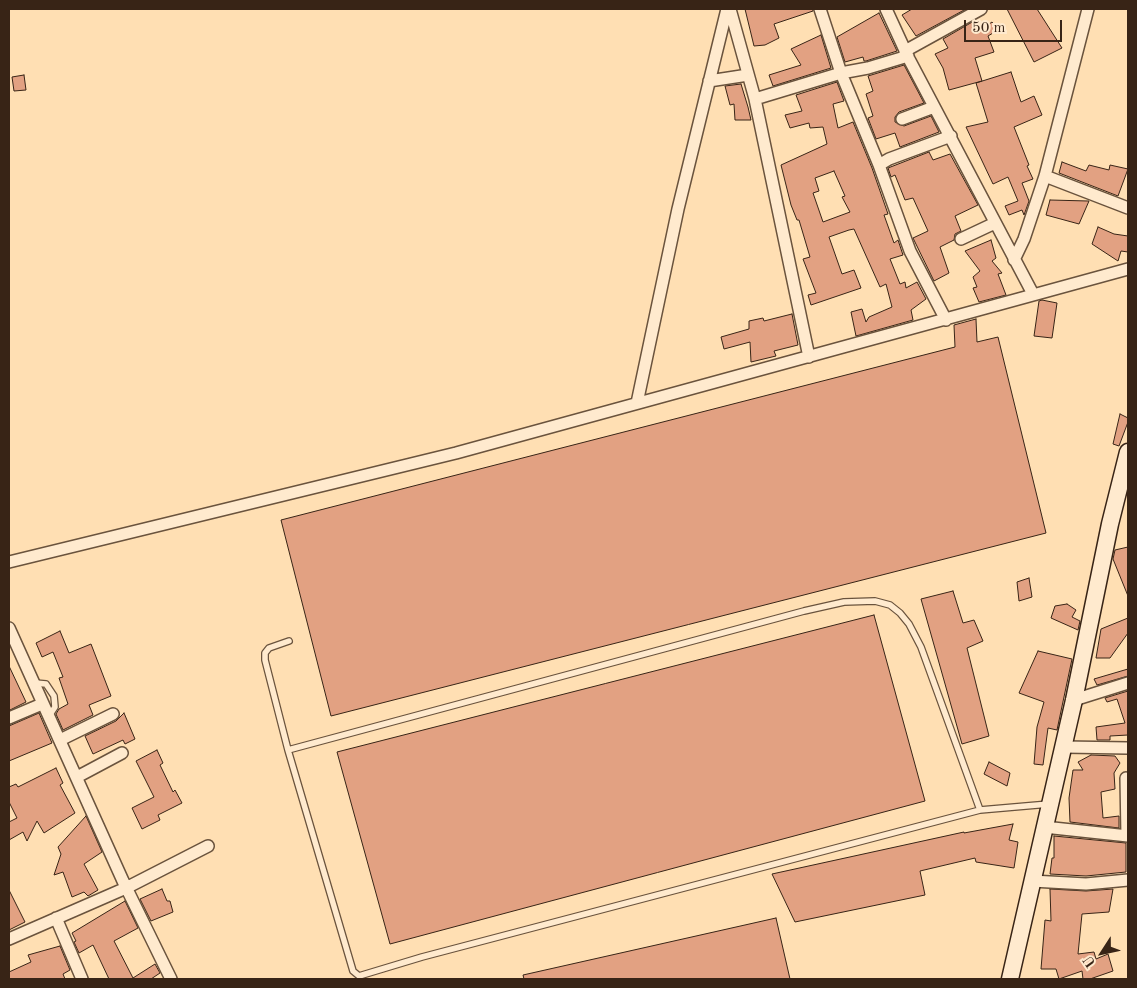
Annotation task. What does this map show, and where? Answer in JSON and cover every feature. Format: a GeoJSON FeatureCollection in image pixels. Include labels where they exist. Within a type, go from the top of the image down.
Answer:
{"type":"FeatureCollection","features":[{"type":"Feature","properties":{"kind":"main road"},"geometry":{"type":"LineString","coordinates":[[1010,979],[1049,804],[1064,747],[1110,524],[1128,452]]}},
{"type":"Feature","properties":{"kind":"street"},"geometry":{"type":"LineString","coordinates":[[729,9],[755,99],[809,357]]}},
{"type":"Feature","properties":{"kind":"street"},"geometry":{"type":"LineString","coordinates":[[637,404],[678,209],[709,81],[729,9]]}},
{"type":"Feature","properties":{"kind":"street"},"geometry":{"type":"LineString","coordinates":[[820,9],[840,73],[879,165],[910,251],[946,320]]}},
{"type":"Feature","properties":{"kind":"street"},"geometry":{"type":"LineString","coordinates":[[886,9],[906,54],[1033,294]]}},
{"type":"Feature","properties":{"kind":"street"},"geometry":{"type":"LineString","coordinates":[[755,99],[840,73],[868,68],[906,54],[981,9]]}},
{"type":"Feature","properties":{"kind":"street"},"geometry":{"type":"LineString","coordinates":[[1014,260],[1024,239],[1045,176],[1088,9]]}},
{"type":"Feature","properties":{"kind":"street"},"geometry":{"type":"LineString","coordinates":[[709,81],[748,75]]}},
{"type":"Feature","properties":{"kind":"street"},"geometry":{"type":"LineString","coordinates":[[902,119],[934,107]]}},
{"type":"Feature","properties":{"kind":"street"},"geometry":{"type":"LineString","coordinates":[[879,165],[916,148],[951,136]]}},
{"type":"Feature","properties":{"kind":"street"},"geometry":{"type":"LineString","coordinates":[[1045,176],[1128,208]]}},
{"type":"Feature","properties":{"kind":"street"},"geometry":{"type":"LineString","coordinates":[[961,239],[995,223]]}},
{"type":"Feature","properties":{"kind":"street"},"geometry":{"type":"LineString","coordinates":[[9,562],[456,453],[1128,269]]}},
{"type":"Feature","properties":{"kind":"street"},"geometry":{"type":"LineString","coordinates":[[9,628],[32,683],[77,777],[126,888],[172,979]]}},
{"type":"Feature","properties":{"kind":"street"},"geometry":{"type":"LineString","coordinates":[[1074,700],[1128,683]]}},
{"type":"Feature","properties":{"kind":"street"},"geometry":{"type":"LineString","coordinates":[[9,718],[42,704]]}},
{"type":"Feature","properties":{"kind":"street"},"geometry":{"type":"LineString","coordinates":[[60,740],[113,714]]}},
{"type":"Feature","properties":{"kind":"street"},"geometry":{"type":"LineString","coordinates":[[1064,747],[1128,748]]}},
{"type":"Feature","properties":{"kind":"street"},"geometry":{"type":"LineString","coordinates":[[77,777],[122,753]]}},
{"type":"Feature","properties":{"kind":"street"},"geometry":{"type":"LineString","coordinates":[[1044,827],[1127,836],[1126,778]]}},
{"type":"Feature","properties":{"kind":"street"},"geometry":{"type":"LineString","coordinates":[[9,939],[126,888],[208,846]]}},
{"type":"Feature","properties":{"kind":"street"},"geometry":{"type":"LineString","coordinates":[[1032,881],[1086,884],[1128,880]]}},
{"type":"Feature","properties":{"kind":"street"},"geometry":{"type":"LineString","coordinates":[[56,918],[82,979]]}},
{"type":"Feature","properties":{"kind":"lane"},"geometry":{"type":"LineString","coordinates":[[288,750],[804,611],[844,602],[874,601],[890,605],[900,613],[921,647],[980,810]]}},
{"type":"Feature","properties":{"kind":"lane"},"geometry":{"type":"LineString","coordinates":[[290,641],[269,648],[265,657],[288,750],[353,971],[359,976],[422,957],[980,810],[1049,804]]}},
{"type":"Feature","properties":{"kind":"lane"},"geometry":{"type":"LineString","coordinates":[[32,683],[46,684],[51,690],[55,707],[49,716]]}},
{"type":"Feature","properties":{"kind":"building"},"geometry":{"type":"Polygon","coordinates":[[[745,9],[813,9],[813,11],[774,24],[779,38],[765,45],[754,46],[745,9]]]}},
{"type":"Feature","properties":{"kind":"building"},"geometry":{"type":"Polygon","coordinates":[[[912,9],[966,9],[916,36],[902,15],[912,9]]]}},
{"type":"Feature","properties":{"kind":"building"},"geometry":{"type":"Polygon","coordinates":[[[1007,9],[1037,9],[1062,48],[1034,62],[1007,9]]]}},
{"type":"Feature","properties":{"kind":"building"},"geometry":{"type":"Polygon","coordinates":[[[879,13],[897,51],[866,61],[864,61],[863,57],[845,62],[837,37],[879,13]]]}},
{"type":"Feature","properties":{"kind":"building"},"geometry":{"type":"Polygon","coordinates":[[[974,21],[979,31],[992,22],[998,30],[988,36],[994,52],[975,58],[982,81],[949,90],[943,68],[935,54],[948,48],[943,39],[974,21]]]}},
{"type":"Feature","properties":{"kind":"building"},"geometry":{"type":"Polygon","coordinates":[[[821,35],[831,68],[773,86],[769,75],[801,65],[791,49],[821,35]]]}},
{"type":"Feature","properties":{"kind":"building"},"geometry":{"type":"Polygon","coordinates":[[[904,65],[924,103],[899,112],[895,117],[895,122],[904,126],[931,116],[939,132],[900,147],[895,133],[876,139],[868,118],[873,116],[866,94],[873,91],[868,76],[904,65]]]}},
{"type":"Feature","properties":{"kind":"building"},"geometry":{"type":"Polygon","coordinates":[[[1011,72],[1021,102],[1034,96],[1042,115],[1014,127],[1033,179],[1022,183],[1029,201],[1024,215],[1022,210],[1009,215],[1005,206],[1018,201],[1008,177],[993,184],[966,127],[988,122],[976,83],[1011,72]]]}},
{"type":"Feature","properties":{"kind":"building"},"geometry":{"type":"Polygon","coordinates":[[[24,75],[26,90],[14,91],[12,77],[24,75]]]}},
{"type":"Feature","properties":{"kind":"building"},"geometry":{"type":"Polygon","coordinates":[[[837,82],[844,101],[833,104],[838,128],[853,122],[872,168],[888,214],[884,215],[894,243],[898,240],[903,255],[890,259],[900,284],[905,282],[906,288],[917,282],[926,299],[911,310],[913,320],[856,336],[851,312],[862,309],[866,322],[869,317],[892,307],[886,284],[880,287],[854,229],[829,237],[842,274],[854,270],[861,288],[811,305],[808,295],[816,293],[803,259],[810,257],[799,220],[797,220],[791,205],[781,165],[827,144],[823,127],[810,128],[809,123],[790,128],[785,115],[802,111],[796,95],[837,82]],[[834,171],[815,178],[819,191],[813,193],[823,222],[850,212],[842,197],[845,196],[834,171]]]}},
{"type":"Feature","properties":{"kind":"building"},"geometry":{"type":"Polygon","coordinates":[[[741,84],[751,120],[735,120],[734,104],[730,105],[725,86],[741,84]]]}},
{"type":"Feature","properties":{"kind":"building"},"geometry":{"type":"Polygon","coordinates":[[[929,152],[933,160],[950,154],[978,205],[955,216],[961,231],[955,234],[954,240],[940,247],[949,273],[934,281],[913,238],[928,231],[913,198],[905,200],[895,175],[891,177],[888,168],[929,152]]]}},
{"type":"Feature","properties":{"kind":"building"},"geometry":{"type":"Polygon","coordinates":[[[1062,162],[1086,171],[1089,165],[1109,170],[1110,165],[1128,169],[1118,196],[1059,173],[1062,162]]]}},
{"type":"Feature","properties":{"kind":"building"},"geometry":{"type":"Polygon","coordinates":[[[1050,200],[1089,201],[1079,224],[1046,215],[1050,200]]]}},
{"type":"Feature","properties":{"kind":"building"},"geometry":{"type":"Polygon","coordinates":[[[1098,227],[1114,234],[1128,236],[1128,252],[1121,251],[1118,261],[1092,244],[1098,227]]]}},
{"type":"Feature","properties":{"kind":"building"},"geometry":{"type":"Polygon","coordinates":[[[991,240],[996,258],[992,261],[1002,273],[998,274],[1006,295],[979,302],[973,288],[977,287],[973,277],[980,271],[965,251],[991,240]]]}},
{"type":"Feature","properties":{"kind":"building"},"geometry":{"type":"Polygon","coordinates":[[[1039,301],[1057,303],[1052,338],[1034,336],[1039,301]]]}},
{"type":"Feature","properties":{"kind":"building"},"geometry":{"type":"Polygon","coordinates":[[[792,314],[798,345],[774,351],[776,356],[751,362],[750,342],[724,349],[721,337],[749,329],[749,321],[763,318],[764,321],[792,314]]]}},
{"type":"Feature","properties":{"kind":"building"},"geometry":{"type":"Polygon","coordinates":[[[976,319],[977,342],[998,337],[1046,533],[331,716],[281,520],[955,347],[954,325],[976,319]]]}},
{"type":"Feature","properties":{"kind":"building"},"geometry":{"type":"Polygon","coordinates":[[[1120,414],[1128,418],[1128,422],[1119,446],[1113,444],[1120,414]]]}},
{"type":"Feature","properties":{"kind":"building"},"geometry":{"type":"Polygon","coordinates":[[[1128,547],[1128,596],[1113,559],[1115,550],[1128,547]]]}},
{"type":"Feature","properties":{"kind":"building"},"geometry":{"type":"Polygon","coordinates":[[[1029,578],[1032,597],[1019,601],[1017,582],[1029,578]]]}},
{"type":"Feature","properties":{"kind":"building"},"geometry":{"type":"Polygon","coordinates":[[[953,591],[963,623],[974,620],[983,641],[967,648],[989,736],[962,744],[921,599],[953,591]]]}},
{"type":"Feature","properties":{"kind":"building"},"geometry":{"type":"Polygon","coordinates":[[[1067,604],[1076,610],[1072,617],[1080,621],[1078,630],[1051,618],[1055,606],[1067,604]]]}},
{"type":"Feature","properties":{"kind":"building"},"geometry":{"type":"Polygon","coordinates":[[[874,615],[925,801],[390,944],[337,752],[874,615]]]}},
{"type":"Feature","properties":{"kind":"building"},"geometry":{"type":"Polygon","coordinates":[[[1128,618],[1128,633],[1110,658],[1096,658],[1101,629],[1128,618]]]}},
{"type":"Feature","properties":{"kind":"building"},"geometry":{"type":"Polygon","coordinates":[[[60,631],[69,653],[91,644],[111,696],[89,705],[93,715],[63,730],[56,714],[59,709],[68,704],[59,678],[63,677],[53,652],[42,657],[36,643],[60,631]]]}},
{"type":"Feature","properties":{"kind":"building"},"geometry":{"type":"Polygon","coordinates":[[[1038,651],[1072,659],[1057,730],[1048,728],[1043,765],[1034,764],[1037,727],[1044,702],[1019,693],[1038,651]]]}},
{"type":"Feature","properties":{"kind":"building"},"geometry":{"type":"Polygon","coordinates":[[[9,666],[26,702],[10,710],[9,708],[9,666]]]}},
{"type":"Feature","properties":{"kind":"building"},"geometry":{"type":"Polygon","coordinates":[[[1128,669],[1128,676],[1097,685],[1094,679],[1128,669]]]}},
{"type":"Feature","properties":{"kind":"building"},"geometry":{"type":"Polygon","coordinates":[[[1128,691],[1128,735],[1110,736],[1110,740],[1097,740],[1096,727],[1125,723],[1117,699],[1107,702],[1105,698],[1128,691]]]}},
{"type":"Feature","properties":{"kind":"building"},"geometry":{"type":"Polygon","coordinates":[[[39,713],[52,743],[9,761],[9,726],[39,713]]]}},
{"type":"Feature","properties":{"kind":"building"},"geometry":{"type":"Polygon","coordinates":[[[124,713],[135,739],[125,744],[123,740],[93,754],[85,736],[116,721],[124,713]]]}},
{"type":"Feature","properties":{"kind":"building"},"geometry":{"type":"Polygon","coordinates":[[[157,750],[163,763],[160,765],[173,792],[175,790],[182,803],[158,815],[160,820],[142,829],[132,808],[154,797],[136,761],[157,750]]]}},
{"type":"Feature","properties":{"kind":"building"},"geometry":{"type":"Polygon","coordinates":[[[1091,755],[1115,756],[1120,763],[1114,773],[1115,789],[1101,792],[1103,818],[1119,816],[1119,828],[1070,822],[1069,798],[1073,770],[1083,770],[1078,762],[1091,755]]]}},
{"type":"Feature","properties":{"kind":"building"},"geometry":{"type":"Polygon","coordinates":[[[989,762],[1010,773],[1007,786],[984,774],[989,762]]]}},
{"type":"Feature","properties":{"kind":"building"},"geometry":{"type":"Polygon","coordinates":[[[56,768],[63,783],[60,785],[75,813],[44,833],[37,821],[27,841],[23,832],[9,840],[9,822],[17,818],[9,802],[9,787],[16,784],[18,787],[56,768]]]}},
{"type":"Feature","properties":{"kind":"building"},"geometry":{"type":"Polygon","coordinates":[[[86,816],[102,852],[84,864],[98,890],[88,896],[84,892],[72,897],[63,872],[54,875],[61,854],[58,847],[86,816]]]}},
{"type":"Feature","properties":{"kind":"building"},"geometry":{"type":"Polygon","coordinates":[[[1013,824],[1009,840],[1018,842],[1014,868],[976,862],[975,858],[920,871],[925,895],[795,922],[772,874],[964,832],[1013,824]]]}},
{"type":"Feature","properties":{"kind":"building"},"geometry":{"type":"Polygon","coordinates":[[[1054,836],[1126,843],[1126,872],[1086,876],[1050,874],[1052,858],[1054,858],[1054,836]]]}},
{"type":"Feature","properties":{"kind":"building"},"geometry":{"type":"Polygon","coordinates":[[[162,889],[167,901],[170,901],[173,912],[151,921],[140,899],[162,889]]]}},
{"type":"Feature","properties":{"kind":"building"},"geometry":{"type":"Polygon","coordinates":[[[1050,889],[1086,891],[1113,889],[1109,912],[1082,914],[1078,954],[1094,952],[1096,959],[1108,954],[1113,971],[1090,979],[1083,979],[1082,971],[1059,979],[1056,969],[1041,969],[1045,920],[1051,921],[1050,889]]]}},
{"type":"Feature","properties":{"kind":"building"},"geometry":{"type":"Polygon","coordinates":[[[9,890],[25,922],[9,930],[9,890]]]}},
{"type":"Feature","properties":{"kind":"building"},"geometry":{"type":"Polygon","coordinates":[[[125,901],[138,928],[114,941],[133,978],[155,964],[160,973],[151,979],[109,979],[93,945],[79,953],[74,942],[76,941],[72,933],[125,901]]]}},
{"type":"Feature","properties":{"kind":"building"},"geometry":{"type":"Polygon","coordinates":[[[776,918],[790,979],[524,979],[523,975],[776,918]]]}},
{"type":"Feature","properties":{"kind":"building"},"geometry":{"type":"Polygon","coordinates":[[[60,946],[70,970],[63,974],[65,979],[9,979],[9,972],[31,962],[28,955],[60,946]]]}}]}
